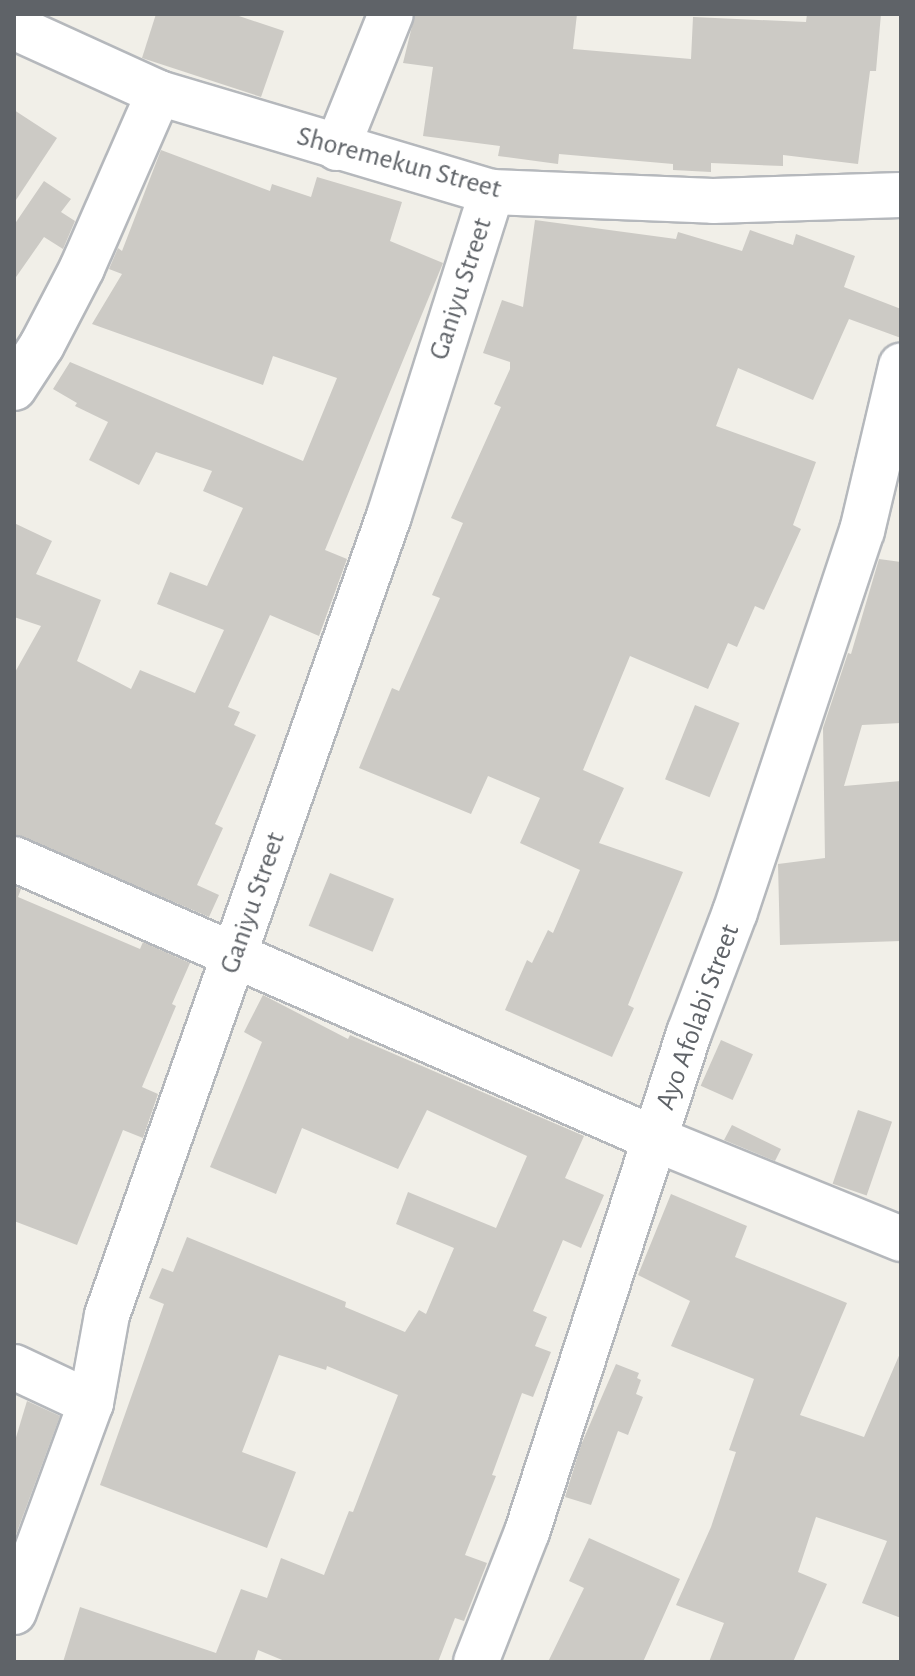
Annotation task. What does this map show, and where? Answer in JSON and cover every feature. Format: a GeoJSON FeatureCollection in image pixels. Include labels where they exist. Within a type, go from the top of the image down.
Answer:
{"type":"FeatureCollection","features":[{"type":"Feature","properties":{"kind":"street"},"geometry":{"type":"LineString","coordinates":[[337,148],[391,14]]}},
{"type":"Feature","properties":{"kind":"street","name":"Shoremekun Street"},"geometry":{"type":"LineString","coordinates":[[14,27],[159,93],[492,192],[713,201],[901,195]]}},
{"type":"Feature","properties":{"kind":"street"},"geometry":{"type":"LineString","coordinates":[[14,388],[42,345],[82,268],[159,93]]}},
{"type":"Feature","properties":{"kind":"street","name":"Ganiyu Street"},"geometry":{"type":"LineString","coordinates":[[14,1612],[91,1403],[107,1315],[389,516],[492,192]]}},
{"type":"Feature","properties":{"kind":"street","name":"Ayo Afolabi Street"},"geometry":{"type":"LineString","coordinates":[[476,1662],[527,1532],[655,1139],[862,531],[901,366]]}},
{"type":"Feature","properties":{"kind":"street"},"geometry":{"type":"LineString","coordinates":[[14,859],[655,1139],[901,1239]]}},
{"type":"Feature","properties":{"kind":"street"},"geometry":{"type":"LineString","coordinates":[[14,1367],[91,1403]]}},
{"type":"Feature","properties":{"kind":"building"},"geometry":{"type":"Polygon","coordinates":[[[156,14],[233,14],[284,31],[261,97],[142,58],[156,14]]]}},
{"type":"Feature","properties":{"kind":"building"},"geometry":{"type":"Polygon","coordinates":[[[415,14],[577,14],[573,49],[691,59],[693,17],[806,22],[807,14],[881,14],[876,71],[870,71],[858,164],[783,155],[783,166],[711,163],[711,172],[673,170],[673,164],[559,154],[558,164],[498,156],[500,146],[423,136],[433,67],[403,63],[415,14]]]}},
{"type":"Feature","properties":{"kind":"building"},"geometry":{"type":"Polygon","coordinates":[[[14,110],[57,138],[14,203],[14,110]]]}},
{"type":"Feature","properties":{"kind":"building"},"geometry":{"type":"Polygon","coordinates":[[[161,150],[270,191],[272,184],[311,197],[317,177],[402,202],[390,241],[443,263],[325,550],[347,559],[319,636],[270,615],[228,707],[240,712],[234,725],[256,735],[215,824],[223,828],[197,885],[219,895],[209,917],[14,834],[14,674],[41,626],[14,617],[14,523],[52,541],[36,574],[101,600],[77,661],[131,689],[140,670],[195,693],[224,630],[157,604],[170,572],[207,586],[243,508],[203,491],[212,471],[156,452],[139,485],[89,460],[108,422],[75,406],[77,403],[53,389],[70,362],[303,461],[337,378],[273,356],[263,385],[92,324],[122,274],[109,269],[118,248],[122,251],[161,150]]]}},
{"type":"Feature","properties":{"kind":"building"},"geometry":{"type":"Polygon","coordinates":[[[44,181],[71,199],[61,212],[75,221],[63,249],[44,237],[14,280],[14,225],[44,181]]]}},
{"type":"Feature","properties":{"kind":"building"},"geometry":{"type":"Polygon","coordinates":[[[535,220],[676,239],[678,232],[742,251],[750,230],[793,245],[796,234],[855,256],[844,287],[901,309],[901,338],[849,319],[813,400],[738,368],[716,426],[816,462],[793,525],[801,529],[764,610],[755,606],[737,647],[728,643],[708,689],[630,656],[583,770],[624,788],[599,843],[683,872],[628,1005],[634,1008],[612,1057],[505,1010],[527,960],[532,963],[548,930],[553,933],[580,870],[520,843],[540,798],[488,776],[471,814],[359,768],[392,688],[399,691],[440,598],[432,595],[463,523],[451,518],[501,407],[494,404],[510,369],[510,362],[483,353],[502,300],[523,307],[535,220]]]}},
{"type":"Feature","properties":{"kind":"building"},"geometry":{"type":"Polygon","coordinates":[[[879,559],[901,562],[901,723],[862,725],[844,786],[901,781],[901,941],[780,945],[778,864],[825,858],[823,728],[848,653],[851,654],[879,559]]]}},
{"type":"Feature","properties":{"kind":"building"},"geometry":{"type":"Polygon","coordinates":[[[695,705],[740,723],[710,797],[665,779],[695,705]]]}},
{"type":"Feature","properties":{"kind":"building"},"geometry":{"type":"Polygon","coordinates":[[[330,873],[394,899],[373,952],[309,926],[330,873]]]}},
{"type":"Feature","properties":{"kind":"building"},"geometry":{"type":"Polygon","coordinates":[[[14,886],[21,889],[18,897],[140,949],[143,942],[190,963],[172,1004],[176,1006],[142,1087],[158,1094],[143,1138],[123,1130],[77,1245],[14,1221],[14,886]]]}},
{"type":"Feature","properties":{"kind":"building"},"geometry":{"type":"Polygon","coordinates":[[[263,995],[348,1039],[350,1035],[584,1136],[565,1178],[604,1195],[581,1248],[563,1240],[533,1311],[547,1317],[535,1346],[551,1352],[533,1397],[522,1393],[492,1475],[496,1476],[465,1555],[487,1563],[464,1621],[455,1618],[438,1662],[287,1662],[258,1650],[254,1662],[63,1662],[80,1607],[216,1653],[241,1589],[267,1598],[281,1558],[324,1575],[349,1511],[353,1512],[398,1395],[327,1366],[326,1370],[279,1355],[242,1452],[296,1472],[267,1548],[100,1485],[164,1304],[149,1298],[162,1268],[173,1272],[187,1237],[346,1302],[345,1307],[405,1332],[419,1310],[426,1314],[454,1248],[396,1224],[408,1192],[496,1228],[527,1156],[427,1110],[398,1169],[302,1128],[276,1194],[210,1167],[262,1042],[244,1032],[263,995]]]}},
{"type":"Feature","properties":{"kind":"building"},"geometry":{"type":"Polygon","coordinates":[[[721,1040],[753,1054],[733,1100],[701,1086],[721,1040]]]}},
{"type":"Feature","properties":{"kind":"building"},"geometry":{"type":"Polygon","coordinates":[[[858,1110],[892,1122],[867,1195],[833,1184],[858,1110]]]}},
{"type":"Feature","properties":{"kind":"building"},"geometry":{"type":"Polygon","coordinates":[[[732,1125],[781,1149],[775,1161],[724,1140],[732,1125]]]}},
{"type":"Feature","properties":{"kind":"building"},"geometry":{"type":"Polygon","coordinates":[[[671,1194],[747,1226],[735,1257],[847,1303],[800,1415],[864,1437],[901,1351],[901,1618],[862,1603],[887,1541],[816,1517],[798,1572],[827,1584],[793,1662],[709,1662],[724,1623],[676,1605],[711,1527],[736,1452],[729,1450],[754,1379],[671,1346],[690,1301],[638,1275],[671,1194]]]}},
{"type":"Feature","properties":{"kind":"building"},"geometry":{"type":"Polygon","coordinates":[[[616,1364],[639,1373],[637,1378],[641,1380],[636,1394],[643,1397],[628,1435],[618,1431],[591,1505],[565,1497],[581,1445],[616,1364]]]}},
{"type":"Feature","properties":{"kind":"building"},"geometry":{"type":"Polygon","coordinates":[[[27,1401],[60,1416],[14,1540],[14,1444],[27,1401]]]}},
{"type":"Feature","properties":{"kind":"building"},"geometry":{"type":"Polygon","coordinates":[[[589,1538],[680,1579],[643,1662],[548,1662],[584,1588],[569,1581],[589,1538]]]}}]}
